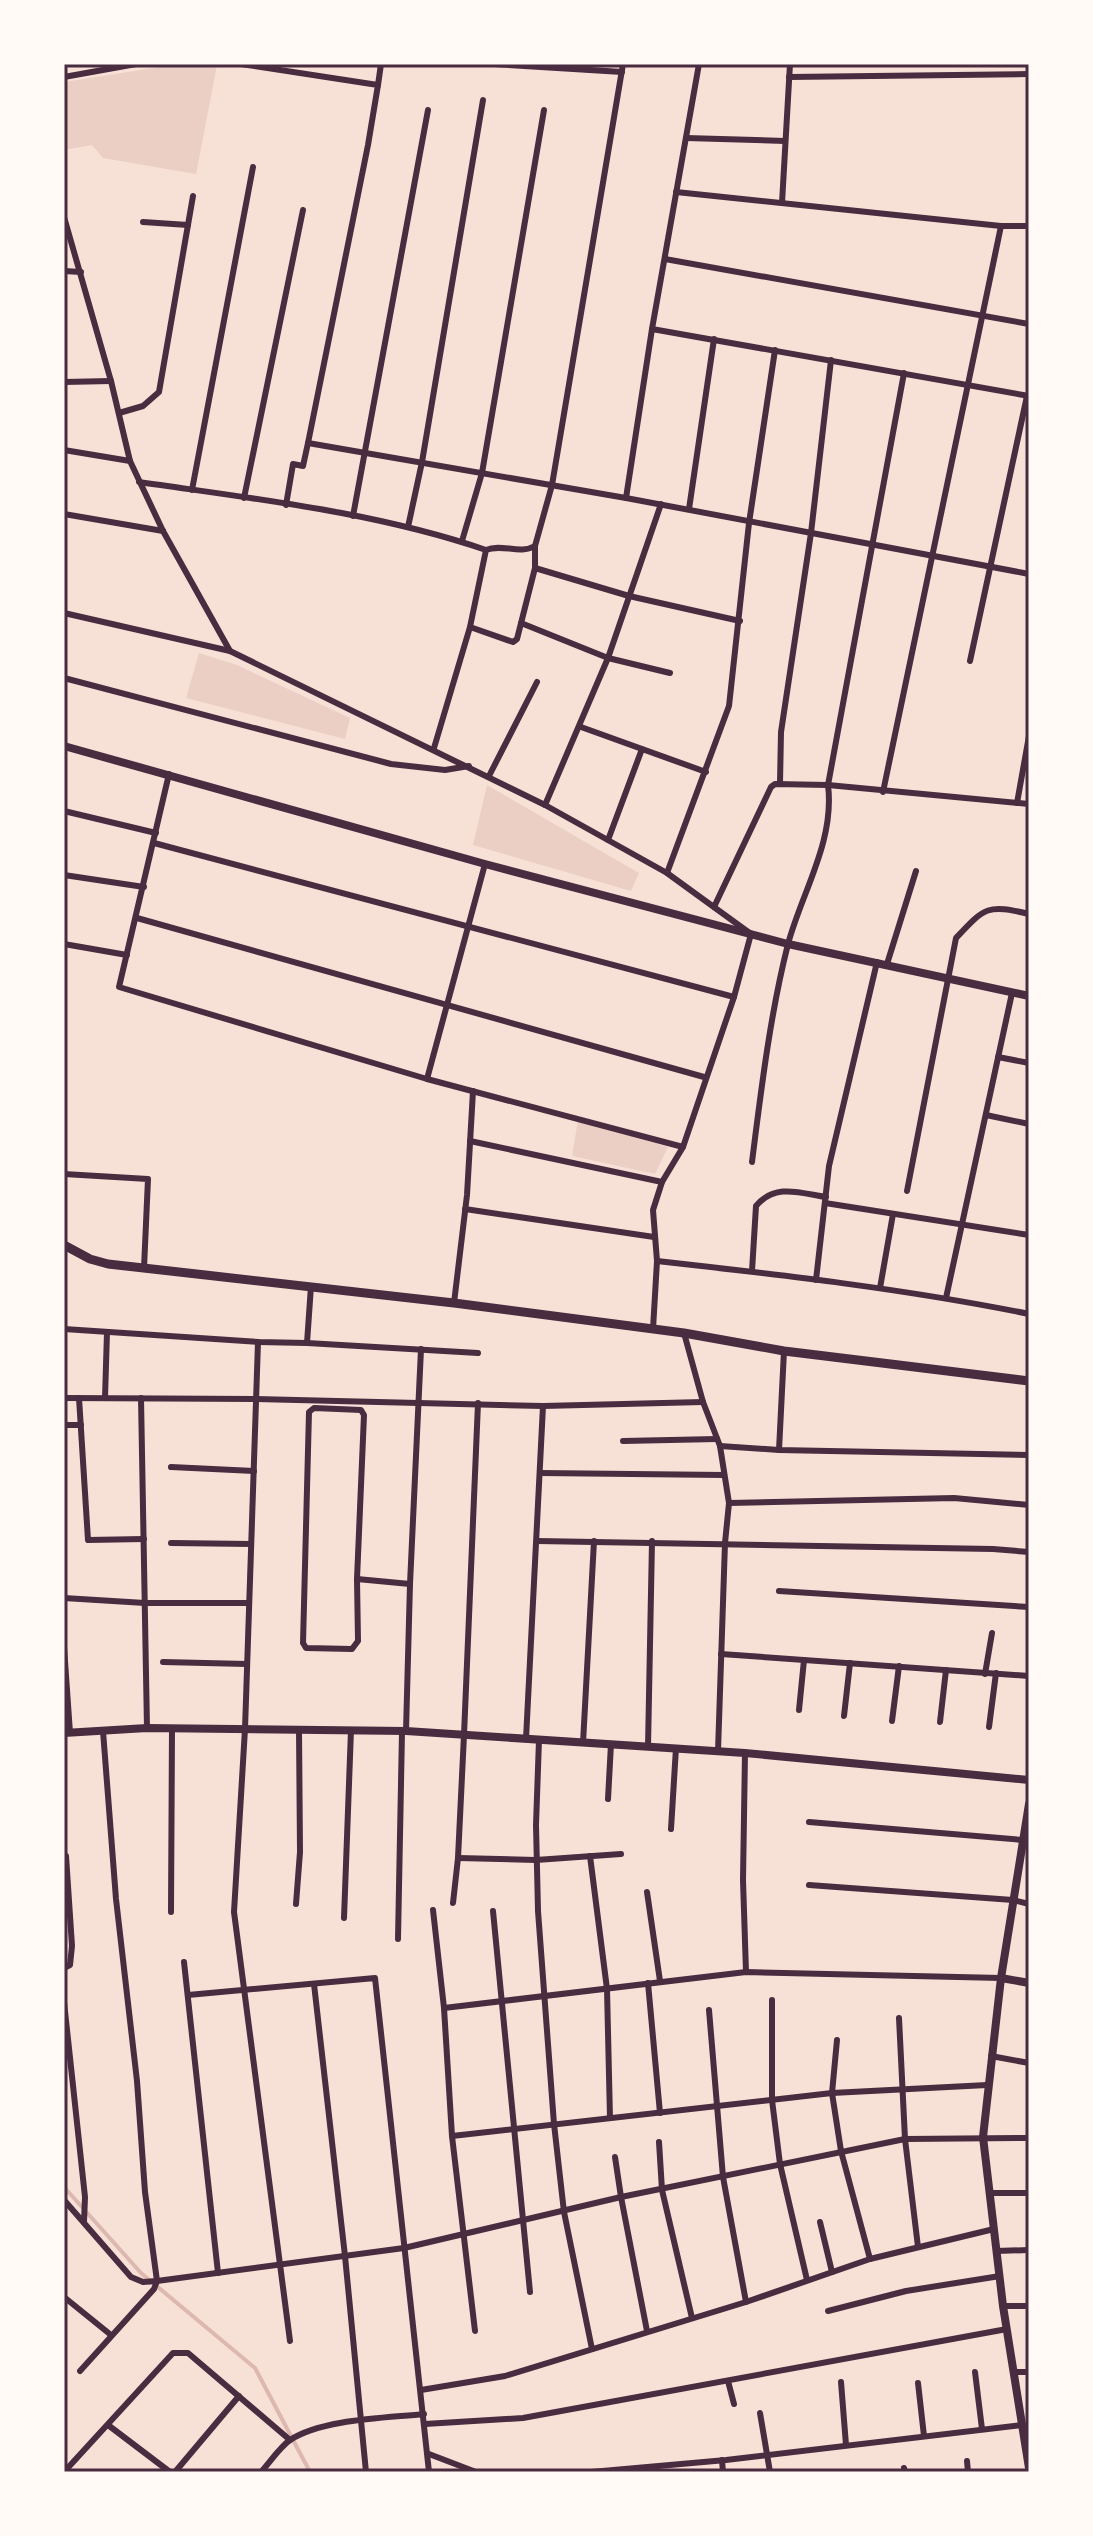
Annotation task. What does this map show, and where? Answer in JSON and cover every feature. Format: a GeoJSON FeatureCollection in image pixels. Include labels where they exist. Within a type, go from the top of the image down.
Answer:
{"type":"FeatureCollection","features":[{"type":"Feature","properties":{"kind":"main road"},"geometry":{"type":"LineString","coordinates":[[64,1245],[90,1259],[108,1264],[454,1303],[684,1333],[784,1351],[1028,1382]]}},
{"type":"Feature","properties":{"kind":"street"},"geometry":{"type":"LineString","coordinates":[[64,77],[136,64]]}},
{"type":"Feature","properties":{"kind":"street"},"geometry":{"type":"LineString","coordinates":[[241,64],[378,85]]}},
{"type":"Feature","properties":{"kind":"street"},"geometry":{"type":"LineString","coordinates":[[286,505],[293,464],[303,466],[308,443],[365,161],[381,64]]}},
{"type":"Feature","properties":{"kind":"street"},"geometry":{"type":"LineString","coordinates":[[470,627],[513,642],[517,639],[535,568],[535,546],[552,485],[623,68],[494,64]]}},
{"type":"Feature","properties":{"kind":"street"},"geometry":{"type":"LineString","coordinates":[[626,498],[699,64]]}},
{"type":"Feature","properties":{"kind":"street"},"geometry":{"type":"LineString","coordinates":[[782,203],[790,64]]}},
{"type":"Feature","properties":{"kind":"street"},"geometry":{"type":"LineString","coordinates":[[789,77],[1029,74]]}},
{"type":"Feature","properties":{"kind":"street"},"geometry":{"type":"LineString","coordinates":[[408,527],[422,462],[483,100]]}},
{"type":"Feature","properties":{"kind":"street"},"geometry":{"type":"LineString","coordinates":[[353,516],[428,110]]}},
{"type":"Feature","properties":{"kind":"street"},"geometry":{"type":"LineString","coordinates":[[462,541],[482,473],[544,110]]}},
{"type":"Feature","properties":{"kind":"street"},"geometry":{"type":"LineString","coordinates":[[686,138],[785,141]]}},
{"type":"Feature","properties":{"kind":"street"},"geometry":{"type":"LineString","coordinates":[[192,490],[253,167]]}},
{"type":"Feature","properties":{"kind":"street"},"geometry":{"type":"LineString","coordinates":[[676,192],[1001,226],[1029,226]]}},
{"type":"Feature","properties":{"kind":"street"},"geometry":{"type":"LineString","coordinates":[[119,413],[143,406],[159,392],[193,196]]}},
{"type":"Feature","properties":{"kind":"street"},"geometry":{"type":"LineString","coordinates":[[244,498],[303,210]]}},
{"type":"Feature","properties":{"kind":"street"},"geometry":{"type":"LineString","coordinates":[[64,217],[111,381],[130,461],[163,531],[230,651]]}},
{"type":"Feature","properties":{"kind":"street"},"geometry":{"type":"LineString","coordinates":[[143,222],[188,225]]}},
{"type":"Feature","properties":{"kind":"street"},"geometry":{"type":"LineString","coordinates":[[883,792],[1001,226]]}},
{"type":"Feature","properties":{"kind":"street"},"geometry":{"type":"LineString","coordinates":[[665,259],[1029,324]]}},
{"type":"Feature","properties":{"kind":"street"},"geometry":{"type":"LineString","coordinates":[[64,271],[81,272]]}},
{"type":"Feature","properties":{"kind":"street"},"geometry":{"type":"LineString","coordinates":[[652,329],[1028,396],[970,661]]}},
{"type":"Feature","properties":{"kind":"street"},"geometry":{"type":"LineString","coordinates":[[689,509],[714,339]]}},
{"type":"Feature","properties":{"kind":"street"},"geometry":{"type":"LineString","coordinates":[[667,873],[729,706],[749,523],[775,350]]}},
{"type":"Feature","properties":{"kind":"street"},"geometry":{"type":"LineString","coordinates":[[780,783],[781,732],[811,533],[831,360]]}},
{"type":"Feature","properties":{"kind":"street"},"geometry":{"type":"LineString","coordinates":[[752,1162],[763,1080],[788,944],[820,852],[829,816],[828,785],[870,544],[904,373]]}},
{"type":"Feature","properties":{"kind":"street"},"geometry":{"type":"LineString","coordinates":[[64,382],[111,381]]}},
{"type":"Feature","properties":{"kind":"street"},"geometry":{"type":"LineString","coordinates":[[308,443],[689,509],[749,523],[1029,574]]}},
{"type":"Feature","properties":{"kind":"street"},"geometry":{"type":"LineString","coordinates":[[64,450],[130,461]]}},
{"type":"Feature","properties":{"kind":"street"},"geometry":{"type":"LineString","coordinates":[[139,482],[353,516],[408,527],[486,550],[494,547],[524,551],[535,546]]}},
{"type":"Feature","properties":{"kind":"street"},"geometry":{"type":"LineString","coordinates":[[545,805],[608,658],[661,504]]}},
{"type":"Feature","properties":{"kind":"street"},"geometry":{"type":"LineString","coordinates":[[64,514],[163,531]]}},
{"type":"Feature","properties":{"kind":"street"},"geometry":{"type":"LineString","coordinates":[[434,748],[470,627],[486,550]]}},
{"type":"Feature","properties":{"kind":"street"},"geometry":{"type":"LineString","coordinates":[[535,568],[629,596],[740,621]]}},
{"type":"Feature","properties":{"kind":"street"},"geometry":{"type":"LineString","coordinates":[[64,613],[230,651],[434,748],[545,805],[667,873],[751,934]]}},
{"type":"Feature","properties":{"kind":"street"},"geometry":{"type":"LineString","coordinates":[[521,623],[608,658],[670,673]]}},
{"type":"Feature","properties":{"kind":"street"},"geometry":{"type":"LineString","coordinates":[[64,678],[391,764],[445,770],[470,766]]}},
{"type":"Feature","properties":{"kind":"street"},"geometry":{"type":"LineString","coordinates":[[489,776],[537,682]]}},
{"type":"Feature","properties":{"kind":"street"},"geometry":{"type":"LineString","coordinates":[[581,727],[706,772]]}},
{"type":"Feature","properties":{"kind":"street"},"geometry":{"type":"LineString","coordinates":[[1017,803],[1029,736]]}},
{"type":"Feature","properties":{"kind":"street"},"geometry":{"type":"LineString","coordinates":[[64,746],[485,864],[788,944],[1029,995]]}},
{"type":"Feature","properties":{"kind":"street"},"geometry":{"type":"LineString","coordinates":[[608,840],[642,749]]}},
{"type":"Feature","properties":{"kind":"street"},"geometry":{"type":"LineString","coordinates":[[169,774],[119,987],[427,1079],[683,1147]]}},
{"type":"Feature","properties":{"kind":"street"},"geometry":{"type":"LineString","coordinates":[[714,907],[771,787],[780,783],[1029,804]]}},
{"type":"Feature","properties":{"kind":"street"},"geometry":{"type":"LineString","coordinates":[[64,811],[156,833]]}},
{"type":"Feature","properties":{"kind":"street"},"geometry":{"type":"LineString","coordinates":[[154,843],[734,997]]}},
{"type":"Feature","properties":{"kind":"street"},"geometry":{"type":"LineString","coordinates":[[427,1079],[485,864]]}},
{"type":"Feature","properties":{"kind":"street"},"geometry":{"type":"LineString","coordinates":[[887,964],[916,871]]}},
{"type":"Feature","properties":{"kind":"street"},"geometry":{"type":"LineString","coordinates":[[64,875],[144,887]]}},
{"type":"Feature","properties":{"kind":"street"},"geometry":{"type":"LineString","coordinates":[[907,1191],[956,938],[979,913],[999,907],[1029,914]]}},
{"type":"Feature","properties":{"kind":"street"},"geometry":{"type":"LineString","coordinates":[[137,918],[704,1077]]}},
{"type":"Feature","properties":{"kind":"street"},"geometry":{"type":"LineString","coordinates":[[653,1329],[657,1261],[653,1210],[662,1182],[683,1147],[704,1077],[734,997],[751,934]]}},
{"type":"Feature","properties":{"kind":"street"},"geometry":{"type":"LineString","coordinates":[[64,944],[127,955]]}},
{"type":"Feature","properties":{"kind":"street"},"geometry":{"type":"LineString","coordinates":[[816,1280],[829,1166],[877,962]]}},
{"type":"Feature","properties":{"kind":"street"},"geometry":{"type":"LineString","coordinates":[[946,1298],[1012,993]]}},
{"type":"Feature","properties":{"kind":"street"},"geometry":{"type":"LineString","coordinates":[[998,1057],[1029,1063]]}},
{"type":"Feature","properties":{"kind":"street"},"geometry":{"type":"LineString","coordinates":[[454,1303],[465,1209],[473,1091]]}},
{"type":"Feature","properties":{"kind":"street"},"geometry":{"type":"LineString","coordinates":[[986,1115],[1029,1124]]}},
{"type":"Feature","properties":{"kind":"street"},"geometry":{"type":"LineString","coordinates":[[470,1141],[662,1182]]}},
{"type":"Feature","properties":{"kind":"street"},"geometry":{"type":"LineString","coordinates":[[64,1174],[148,1179],[144,1268]]}},
{"type":"Feature","properties":{"kind":"street"},"geometry":{"type":"LineString","coordinates":[[752,1271],[756,1206],[763,1198],[777,1191],[893,1214],[1029,1235]]}},
{"type":"Feature","properties":{"kind":"street"},"geometry":{"type":"LineString","coordinates":[[465,1209],[654,1237]]}},
{"type":"Feature","properties":{"kind":"street"},"geometry":{"type":"LineString","coordinates":[[880,1288],[893,1214]]}},
{"type":"Feature","properties":{"kind":"street"},"geometry":{"type":"LineString","coordinates":[[657,1261],[880,1288],[1029,1314]]}},
{"type":"Feature","properties":{"kind":"street"},"geometry":{"type":"LineString","coordinates":[[307,1343],[311,1286]]}},
{"type":"Feature","properties":{"kind":"street"},"geometry":{"type":"LineString","coordinates":[[64,1329],[478,1353]]}},
{"type":"Feature","properties":{"kind":"street"},"geometry":{"type":"LineString","coordinates":[[105,1398],[107,1332]]}},
{"type":"Feature","properties":{"kind":"street"},"geometry":{"type":"LineString","coordinates":[[684,1333],[718,1443],[729,1503],[718,1751]]}},
{"type":"Feature","properties":{"kind":"street"},"geometry":{"type":"LineString","coordinates":[[258,1342],[245,1729],[234,1912],[290,2341]]}},
{"type":"Feature","properties":{"kind":"street"},"geometry":{"type":"LineString","coordinates":[[398,1939],[421,1349]]}},
{"type":"Feature","properties":{"kind":"street"},"geometry":{"type":"LineString","coordinates":[[779,1450],[784,1351]]}},
{"type":"Feature","properties":{"kind":"street"},"geometry":{"type":"LineString","coordinates":[[64,1398],[543,1406],[703,1402]]}},
{"type":"Feature","properties":{"kind":"street"},"geometry":{"type":"LineString","coordinates":[[79,1398],[88,1540],[144,1539]]}},
{"type":"Feature","properties":{"kind":"street"},"geometry":{"type":"LineString","coordinates":[[141,1398],[147,1728]]}},
{"type":"Feature","properties":{"kind":"street"},"geometry":{"type":"LineString","coordinates":[[453,1903],[458,1858],[478,1403]]}},
{"type":"Feature","properties":{"kind":"street"},"geometry":{"type":"LineString","coordinates":[[526,1739],[543,1406]]}},
{"type":"Feature","properties":{"kind":"street"},"geometry":{"type":"LineString","coordinates":[[312,1408],[364,1412],[357,1579],[358,1641],[355,1647],[306,1648],[303,1643],[309,1412],[312,1408]]}},
{"type":"Feature","properties":{"kind":"street"},"geometry":{"type":"LineString","coordinates":[[64,1425],[81,1425]]}},
{"type":"Feature","properties":{"kind":"street"},"geometry":{"type":"LineString","coordinates":[[623,1441],[718,1443],[779,1450],[1029,1455]]}},
{"type":"Feature","properties":{"kind":"street"},"geometry":{"type":"LineString","coordinates":[[171,1467],[254,1471]]}},
{"type":"Feature","properties":{"kind":"street"},"geometry":{"type":"LineString","coordinates":[[540,1473],[724,1475]]}},
{"type":"Feature","properties":{"kind":"street"},"geometry":{"type":"LineString","coordinates":[[729,1503],[954,1498],[1029,1505]]}},
{"type":"Feature","properties":{"kind":"street"},"geometry":{"type":"LineString","coordinates":[[537,1541],[652,1541],[1029,1552]]}},
{"type":"Feature","properties":{"kind":"street"},"geometry":{"type":"LineString","coordinates":[[583,1743],[594,1541]]}},
{"type":"Feature","properties":{"kind":"street"},"geometry":{"type":"LineString","coordinates":[[648,1747],[652,1541]]}},
{"type":"Feature","properties":{"kind":"street"},"geometry":{"type":"LineString","coordinates":[[171,1543],[251,1544]]}},
{"type":"Feature","properties":{"kind":"street"},"geometry":{"type":"LineString","coordinates":[[357,1579],[410,1584]]}},
{"type":"Feature","properties":{"kind":"street"},"geometry":{"type":"LineString","coordinates":[[779,1591],[1029,1607]]}},
{"type":"Feature","properties":{"kind":"street"},"geometry":{"type":"LineString","coordinates":[[64,1598],[145,1603],[249,1603]]}},
{"type":"Feature","properties":{"kind":"street"},"geometry":{"type":"LineString","coordinates":[[985,1674],[992,1633]]}},
{"type":"Feature","properties":{"kind":"street"},"geometry":{"type":"LineString","coordinates":[[64,1647],[67,1733],[147,1728],[404,1732],[745,1753],[1029,1780]]}},
{"type":"Feature","properties":{"kind":"street"},"geometry":{"type":"LineString","coordinates":[[721,1654],[1029,1676]]}},
{"type":"Feature","properties":{"kind":"street"},"geometry":{"type":"LineString","coordinates":[[799,1710],[804,1660]]}},
{"type":"Feature","properties":{"kind":"street"},"geometry":{"type":"LineString","coordinates":[[163,1662],[247,1664]]}},
{"type":"Feature","properties":{"kind":"street"},"geometry":{"type":"LineString","coordinates":[[844,1716],[850,1663]]}},
{"type":"Feature","properties":{"kind":"street"},"geometry":{"type":"LineString","coordinates":[[892,1721],[899,1666]]}},
{"type":"Feature","properties":{"kind":"street"},"geometry":{"type":"LineString","coordinates":[[940,1722],[946,1670]]}},
{"type":"Feature","properties":{"kind":"street"},"geometry":{"type":"LineString","coordinates":[[989,1727],[996,1673]]}},
{"type":"Feature","properties":{"kind":"street"},"geometry":{"type":"LineString","coordinates":[[171,1912],[172,1728]]}},
{"type":"Feature","properties":{"kind":"street"},"geometry":{"type":"LineString","coordinates":[[296,1904],[300,1852],[299,1730]]}},
{"type":"Feature","properties":{"kind":"street"},"geometry":{"type":"LineString","coordinates":[[344,1918],[351,1730]]}},
{"type":"Feature","properties":{"kind":"street"},"geometry":{"type":"LineString","coordinates":[[80,2371],[156,2284],[116,1899],[103,1731]]}},
{"type":"Feature","properties":{"kind":"street"},"geometry":{"type":"LineString","coordinates":[[539,1740],[536,1860],[554,2124],[564,2212],[592,2349]]}},
{"type":"Feature","properties":{"kind":"street"},"geometry":{"type":"LineString","coordinates":[[608,1799],[611,1744]]}},
{"type":"Feature","properties":{"kind":"street"},"geometry":{"type":"LineString","coordinates":[[671,1829],[676,1748]]}},
{"type":"Feature","properties":{"kind":"street"},"geometry":{"type":"LineString","coordinates":[[745,1753],[743,1880],[746,1972]]}},
{"type":"Feature","properties":{"kind":"street"},"geometry":{"type":"LineString","coordinates":[[1029,1808],[1001,1978],[983,2137],[1003,2306],[1029,2462]]}},
{"type":"Feature","properties":{"kind":"street"},"geometry":{"type":"LineString","coordinates":[[809,1822],[1023,1840]]}},
{"type":"Feature","properties":{"kind":"street"},"geometry":{"type":"LineString","coordinates":[[458,1858],[536,1860],[621,1854]]}},
{"type":"Feature","properties":{"kind":"street"},"geometry":{"type":"LineString","coordinates":[[64,1968],[70,1965],[72,1946],[66,1856]]}},
{"type":"Feature","properties":{"kind":"street"},"geometry":{"type":"LineString","coordinates":[[590,1856],[607,1989],[610,2118]]}},
{"type":"Feature","properties":{"kind":"street"},"geometry":{"type":"LineString","coordinates":[[809,1885],[1013,1900],[1029,1904]]}},
{"type":"Feature","properties":{"kind":"street"},"geometry":{"type":"LineString","coordinates":[[647,1892],[660,1981]]}},
{"type":"Feature","properties":{"kind":"street"},"geometry":{"type":"LineString","coordinates":[[433,1910],[444,2008],[452,2136],[475,2331]]}},
{"type":"Feature","properties":{"kind":"street"},"geometry":{"type":"LineString","coordinates":[[493,1911],[530,2292]]}},
{"type":"Feature","properties":{"kind":"street"},"geometry":{"type":"LineString","coordinates":[[184,1962],[218,2273]]}},
{"type":"Feature","properties":{"kind":"street"},"geometry":{"type":"LineString","coordinates":[[444,2008],[746,1972],[1001,1978],[1029,1983]]}},
{"type":"Feature","properties":{"kind":"street"},"geometry":{"type":"LineString","coordinates":[[188,1995],[375,1978],[429,2472]]}},
{"type":"Feature","properties":{"kind":"street"},"geometry":{"type":"LineString","coordinates":[[648,1983],[660,2113]]}},
{"type":"Feature","properties":{"kind":"street"},"geometry":{"type":"LineString","coordinates":[[314,1984],[366,2472]]}},
{"type":"Feature","properties":{"kind":"street"},"geometry":{"type":"LineString","coordinates":[[772,2000],[772,2100],[780,2164],[807,2280]]}},
{"type":"Feature","properties":{"kind":"street"},"geometry":{"type":"LineString","coordinates":[[64,2002],[85,2197],[84,2223]]}},
{"type":"Feature","properties":{"kind":"street"},"geometry":{"type":"LineString","coordinates":[[709,2010],[723,2177],[746,2302]]}},
{"type":"Feature","properties":{"kind":"street"},"geometry":{"type":"LineString","coordinates":[[899,2018],[905,2139],[918,2247]]}},
{"type":"Feature","properties":{"kind":"street"},"geometry":{"type":"LineString","coordinates":[[837,2040],[832,2093],[841,2151],[870,2259]]}},
{"type":"Feature","properties":{"kind":"street"},"geometry":{"type":"LineString","coordinates":[[991,2056],[1029,2063]]}},
{"type":"Feature","properties":{"kind":"street"},"geometry":{"type":"LineString","coordinates":[[452,2136],[832,2093],[987,2085]]}},
{"type":"Feature","properties":{"kind":"street"},"geometry":{"type":"LineString","coordinates":[[64,2200],[131,2277],[156,2284],[404,2248],[621,2197],[905,2139],[1029,2138]]}},
{"type":"Feature","properties":{"kind":"street"},"geometry":{"type":"LineString","coordinates":[[659,2142],[662,2190],[692,2318]]}},
{"type":"Feature","properties":{"kind":"street"},"geometry":{"type":"LineString","coordinates":[[615,2157],[647,2331]]}},
{"type":"Feature","properties":{"kind":"street"},"geometry":{"type":"LineString","coordinates":[[991,2193],[1029,2193]]}},
{"type":"Feature","properties":{"kind":"street"},"geometry":{"type":"LineString","coordinates":[[820,2222],[832,2272]]}},
{"type":"Feature","properties":{"kind":"street"},"geometry":{"type":"LineString","coordinates":[[421,2390],[505,2376],[746,2302],[870,2259],[994,2229]]}},
{"type":"Feature","properties":{"kind":"street"},"geometry":{"type":"LineString","coordinates":[[996,2251],[1029,2250]]}},
{"type":"Feature","properties":{"kind":"street"},"geometry":{"type":"LineString","coordinates":[[828,2311],[906,2291],[1000,2276]]}},
{"type":"Feature","properties":{"kind":"street"},"geometry":{"type":"LineString","coordinates":[[64,2297],[111,2335]]}},
{"type":"Feature","properties":{"kind":"street"},"geometry":{"type":"LineString","coordinates":[[1003,2306],[1029,2306]]}},
{"type":"Feature","properties":{"kind":"street"},"geometry":{"type":"LineString","coordinates":[[425,2424],[523,2418],[1007,2329]]}},
{"type":"Feature","properties":{"kind":"street"},"geometry":{"type":"LineString","coordinates":[[64,2472],[177,2351],[188,2353],[290,2440]]}},
{"type":"Feature","properties":{"kind":"street"},"geometry":{"type":"LineString","coordinates":[[975,2372],[982,2429]]}},
{"type":"Feature","properties":{"kind":"street"},"geometry":{"type":"LineString","coordinates":[[1015,2372],[1029,2372]]}},
{"type":"Feature","properties":{"kind":"street"},"geometry":{"type":"LineString","coordinates":[[728,2381],[734,2404]]}},
{"type":"Feature","properties":{"kind":"street"},"geometry":{"type":"LineString","coordinates":[[841,2382],[846,2445]]}},
{"type":"Feature","properties":{"kind":"street"},"geometry":{"type":"LineString","coordinates":[[918,2383],[924,2436]]}},
{"type":"Feature","properties":{"kind":"street"},"geometry":{"type":"LineString","coordinates":[[108,2425],[172,2472],[239,2396]]}},
{"type":"Feature","properties":{"kind":"street"},"geometry":{"type":"LineString","coordinates":[[760,2413],[770,2472]]}},
{"type":"Feature","properties":{"kind":"street"},"geometry":{"type":"LineString","coordinates":[[261,2472],[290,2440],[323,2427],[424,2414]]}},
{"type":"Feature","properties":{"kind":"street"},"geometry":{"type":"LineString","coordinates":[[591,2472],[648,2469],[1023,2425]]}},
{"type":"Feature","properties":{"kind":"street"},"geometry":{"type":"LineString","coordinates":[[429,2454],[476,2472]]}},
{"type":"Feature","properties":{"kind":"street"},"geometry":{"type":"LineString","coordinates":[[722,2460],[723,2472]]}},
{"type":"Feature","properties":{"kind":"street"},"geometry":{"type":"LineString","coordinates":[[967,2461],[968,2472]]}},
{"type":"Feature","properties":{"kind":"shaded area"},"geometry":{"type":"Polygon","coordinates":[[[217,65],[196,174],[103,158],[92,145],[64,150],[64,82],[166,66],[217,65]]]}},
{"type":"Feature","properties":{"kind":"shaded area"},"geometry":{"type":"Polygon","coordinates":[[[199,653],[237,665],[350,718],[345,739],[186,698],[199,653]]]}},
{"type":"Feature","properties":{"kind":"shaded area"},"geometry":{"type":"Polygon","coordinates":[[[487,785],[639,873],[631,891],[473,845],[487,785]]]}},
{"type":"Feature","properties":{"kind":"shaded area"},"geometry":{"type":"Polygon","coordinates":[[[578,1120],[668,1147],[655,1174],[572,1156],[578,1120]]]}},
{"type":"Feature","properties":{"kind":"waterway"},"geometry":{"type":"LineString","coordinates":[[64,2187],[141,2273],[255,2368],[310,2472]]}}]}
